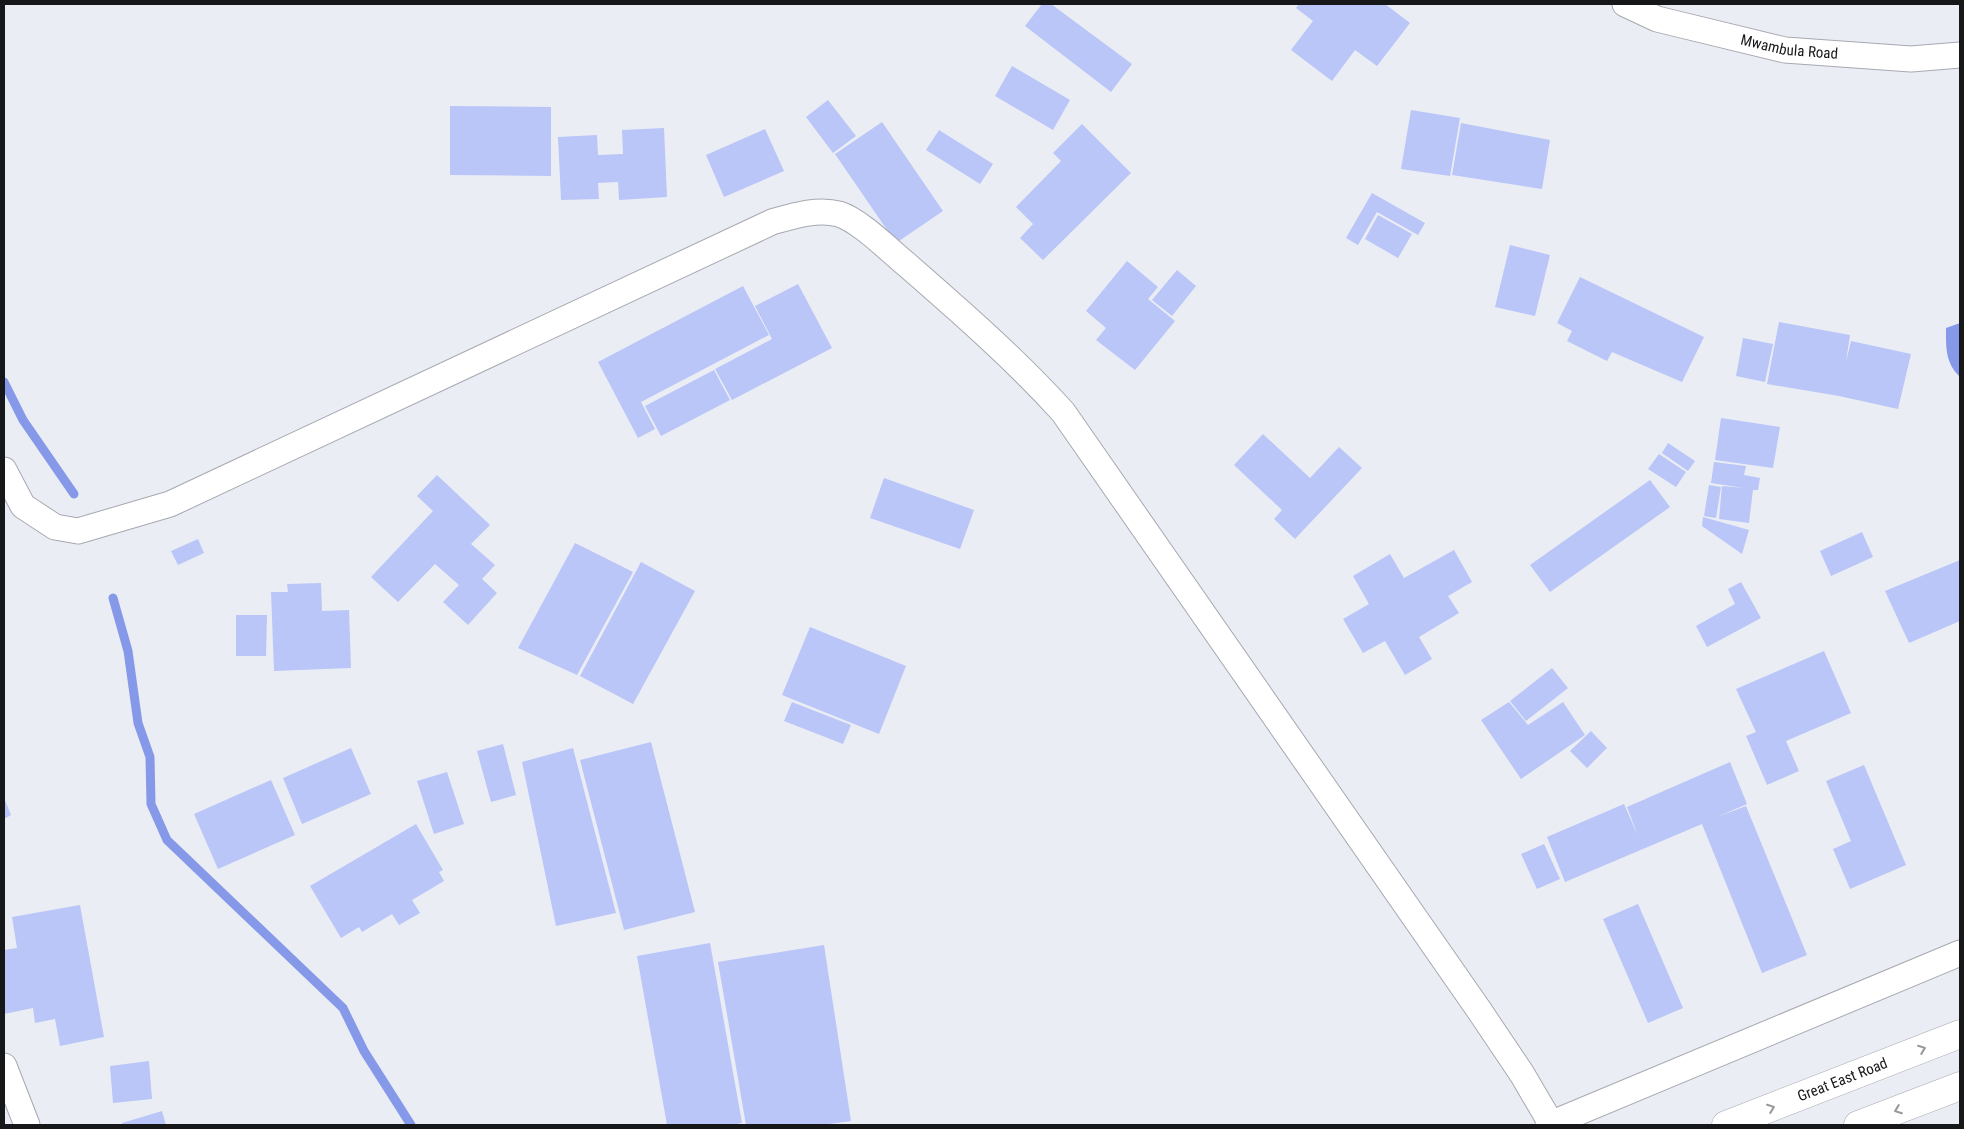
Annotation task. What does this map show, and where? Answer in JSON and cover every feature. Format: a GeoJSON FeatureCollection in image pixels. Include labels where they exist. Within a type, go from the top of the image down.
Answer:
{"type":"FeatureCollection","features":[{"type":"Feature","properties":{"kind":"main road","name":"Great East Road"},"geometry":{"type":"LineString","coordinates":[[1726,1125],[1960,1034]]}},
{"type":"Feature","properties":{"kind":"main road"},"geometry":{"type":"LineString","coordinates":[[1858,1125],[1960,1086]]}},
{"type":"Feature","properties":{"kind":"street","name":"Mwambula Road"},"geometry":{"type":"LineString","coordinates":[[1625,4],[1656,18],[1785,50],[1912,59],[1960,55]]}},
{"type":"Feature","properties":{"kind":"street"},"geometry":{"type":"LineString","coordinates":[[4,470],[23,506],[55,527],[78,531],[170,504],[772,222],[805,212],[839,214],[867,231],[995,342],[1030,375],[1063,412],[1484,1018],[1522,1074],[1550,1125],[1960,953]]}},
{"type":"Feature","properties":{"kind":"street"},"geometry":{"type":"LineString","coordinates":[[4,1066],[27,1125]]}},
{"type":"Feature","properties":{"kind":"water"},"geometry":{"type":"Polygon","coordinates":[[[1960,323],[1959,376],[1954,371],[1949,359],[1946,347],[1946,328],[1960,323]]]}},
{"type":"Feature","properties":{"kind":"building"},"geometry":{"type":"Polygon","coordinates":[[[1042,4],[1051,4],[1132,64],[1111,92],[1025,26],[1042,4]]]}},
{"type":"Feature","properties":{"kind":"building"},"geometry":{"type":"Polygon","coordinates":[[[1299,4],[1385,4],[1410,23],[1377,66],[1355,50],[1332,81],[1291,50],[1313,21],[1296,8],[1299,4]]]}},
{"type":"Feature","properties":{"kind":"building"},"geometry":{"type":"Polygon","coordinates":[[[1012,66],[1070,100],[1053,130],[995,96],[1012,66]]]}},
{"type":"Feature","properties":{"kind":"building"},"geometry":{"type":"Polygon","coordinates":[[[828,100],[856,136],[833,153],[806,117],[828,100]]]}},
{"type":"Feature","properties":{"kind":"building"},"geometry":{"type":"Polygon","coordinates":[[[450,106],[551,107],[551,176],[450,175],[450,106]]]}},
{"type":"Feature","properties":{"kind":"building"},"geometry":{"type":"Polygon","coordinates":[[[1411,110],[1460,118],[1450,176],[1401,169],[1411,110]]]}},
{"type":"Feature","properties":{"kind":"building"},"geometry":{"type":"Polygon","coordinates":[[[882,122],[943,211],[896,243],[835,154],[882,122]]]}},
{"type":"Feature","properties":{"kind":"building"},"geometry":{"type":"Polygon","coordinates":[[[1461,123],[1550,140],[1542,189],[1452,175],[1461,123]]]}},
{"type":"Feature","properties":{"kind":"building"},"geometry":{"type":"Polygon","coordinates":[[[1082,124],[1131,173],[1043,260],[1020,238],[1033,224],[1016,207],[1061,161],[1053,153],[1082,124]]]}},
{"type":"Feature","properties":{"kind":"building"},"geometry":{"type":"Polygon","coordinates":[[[664,128],[667,197],[619,200],[618,182],[598,183],[599,199],[561,200],[558,137],[597,135],[598,155],[623,154],[622,130],[664,128]]]}},
{"type":"Feature","properties":{"kind":"building"},"geometry":{"type":"Polygon","coordinates":[[[765,129],[784,171],[724,197],[706,155],[765,129]]]}},
{"type":"Feature","properties":{"kind":"building"},"geometry":{"type":"Polygon","coordinates":[[[939,130],[993,164],[980,184],[926,150],[939,130]]]}},
{"type":"Feature","properties":{"kind":"building"},"geometry":{"type":"Polygon","coordinates":[[[1372,193],[1425,223],[1418,235],[1377,212],[1358,245],[1346,238],[1372,193]]]}},
{"type":"Feature","properties":{"kind":"building"},"geometry":{"type":"Polygon","coordinates":[[[1378,215],[1412,234],[1398,258],[1365,239],[1378,215]]]}},
{"type":"Feature","properties":{"kind":"building"},"geometry":{"type":"Polygon","coordinates":[[[1510,245],[1550,255],[1535,316],[1495,307],[1510,245]]]}},
{"type":"Feature","properties":{"kind":"building"},"geometry":{"type":"Polygon","coordinates":[[[1127,261],[1158,287],[1148,299],[1175,321],[1135,370],[1096,340],[1106,328],[1086,311],[1127,261]]]}},
{"type":"Feature","properties":{"kind":"building"},"geometry":{"type":"Polygon","coordinates":[[[1177,270],[1196,286],[1172,316],[1152,300],[1177,270]]]}},
{"type":"Feature","properties":{"kind":"building"},"geometry":{"type":"Polygon","coordinates":[[[1580,277],[1704,337],[1682,382],[1612,352],[1607,361],[1567,341],[1572,331],[1557,323],[1580,277]]]}},
{"type":"Feature","properties":{"kind":"building"},"geometry":{"type":"Polygon","coordinates":[[[798,284],[832,348],[732,400],[715,369],[772,339],[755,306],[798,284]]]}},
{"type":"Feature","properties":{"kind":"building"},"geometry":{"type":"Polygon","coordinates":[[[743,286],[769,335],[641,402],[655,429],[638,438],[598,362],[743,286]]]}},
{"type":"Feature","properties":{"kind":"building"},"geometry":{"type":"Polygon","coordinates":[[[1779,322],[1850,335],[1846,362],[1851,341],[1911,354],[1898,409],[1839,396],[1767,384],[1779,322]]]}},
{"type":"Feature","properties":{"kind":"building"},"geometry":{"type":"Polygon","coordinates":[[[1743,338],[1773,344],[1765,382],[1736,376],[1743,338]]]}},
{"type":"Feature","properties":{"kind":"building"},"geometry":{"type":"Polygon","coordinates":[[[714,370],[730,400],[661,436],[645,406],[714,370]]]}},
{"type":"Feature","properties":{"kind":"building"},"geometry":{"type":"Polygon","coordinates":[[[1721,418],[1780,427],[1773,468],[1715,460],[1721,418]]]}},
{"type":"Feature","properties":{"kind":"building"},"geometry":{"type":"Polygon","coordinates":[[[1263,434],[1310,478],[1339,447],[1362,468],[1295,539],[1274,519],[1282,510],[1234,465],[1263,434]]]}},
{"type":"Feature","properties":{"kind":"building"},"geometry":{"type":"Polygon","coordinates":[[[1668,443],[1695,461],[1688,471],[1662,453],[1668,443]]]}},
{"type":"Feature","properties":{"kind":"building"},"geometry":{"type":"Polygon","coordinates":[[[1659,454],[1686,472],[1676,487],[1648,469],[1659,454]]]}},
{"type":"Feature","properties":{"kind":"building"},"geometry":{"type":"Polygon","coordinates":[[[1714,462],[1746,466],[1744,475],[1760,478],[1758,490],[1753,490],[1749,523],[1719,519],[1722,486],[1744,488],[1711,483],[1714,462]]]}},
{"type":"Feature","properties":{"kind":"building"},"geometry":{"type":"Polygon","coordinates":[[[437,475],[490,525],[471,544],[495,565],[482,579],[497,593],[468,625],[443,602],[459,585],[435,564],[398,602],[371,577],[433,511],[417,496],[437,475]]]}},
{"type":"Feature","properties":{"kind":"building"},"geometry":{"type":"Polygon","coordinates":[[[884,478],[974,510],[960,549],[870,518],[884,478]]]}},
{"type":"Feature","properties":{"kind":"building"},"geometry":{"type":"Polygon","coordinates":[[[1650,480],[1670,507],[1550,592],[1530,565],[1650,480]]]}},
{"type":"Feature","properties":{"kind":"building"},"geometry":{"type":"Polygon","coordinates":[[[1709,485],[1721,487],[1716,518],[1704,516],[1709,485]]]}},
{"type":"Feature","properties":{"kind":"building"},"geometry":{"type":"Polygon","coordinates":[[[1703,517],[1749,530],[1742,554],[1702,526],[1703,517]]]}},
{"type":"Feature","properties":{"kind":"building"},"geometry":{"type":"Polygon","coordinates":[[[1862,532],[1873,557],[1831,576],[1820,551],[1862,532]]]}},
{"type":"Feature","properties":{"kind":"building"},"geometry":{"type":"Polygon","coordinates":[[[198,539],[204,553],[178,565],[171,551],[198,539]]]}},
{"type":"Feature","properties":{"kind":"building"},"geometry":{"type":"Polygon","coordinates":[[[575,543],[633,572],[577,675],[518,648],[575,543]]]}},
{"type":"Feature","properties":{"kind":"building"},"geometry":{"type":"Polygon","coordinates":[[[1454,550],[1472,582],[1448,596],[1459,613],[1419,637],[1432,659],[1405,675],[1385,641],[1363,653],[1343,619],[1369,604],[1353,576],[1390,554],[1404,578],[1454,550]]]}},
{"type":"Feature","properties":{"kind":"building"},"geometry":{"type":"Polygon","coordinates":[[[1960,560],[1960,621],[1909,643],[1885,591],[1960,560]]]}},
{"type":"Feature","properties":{"kind":"building"},"geometry":{"type":"Polygon","coordinates":[[[641,562],[695,591],[633,704],[580,676],[641,562]]]}},
{"type":"Feature","properties":{"kind":"building"},"geometry":{"type":"Polygon","coordinates":[[[1741,582],[1761,618],[1707,647],[1696,626],[1735,604],[1728,589],[1741,582]]]}},
{"type":"Feature","properties":{"kind":"building"},"geometry":{"type":"Polygon","coordinates":[[[321,583],[322,611],[349,610],[351,668],[274,671],[271,592],[288,592],[287,584],[321,583]]]}},
{"type":"Feature","properties":{"kind":"building"},"geometry":{"type":"Polygon","coordinates":[[[236,615],[267,615],[266,656],[236,656],[236,615]]]}},
{"type":"Feature","properties":{"kind":"building"},"geometry":{"type":"Polygon","coordinates":[[[810,627],[906,666],[879,734],[782,695],[810,627]]]}},
{"type":"Feature","properties":{"kind":"building"},"geometry":{"type":"Polygon","coordinates":[[[1824,651],[1851,713],[1786,741],[1799,771],[1767,785],[1746,736],[1756,732],[1736,689],[1824,651]]]}},
{"type":"Feature","properties":{"kind":"building"},"geometry":{"type":"Polygon","coordinates":[[[1552,668],[1568,688],[1526,721],[1510,701],[1552,668]]]}},
{"type":"Feature","properties":{"kind":"building"},"geometry":{"type":"Polygon","coordinates":[[[792,702],[851,725],[843,744],[784,721],[792,702]]]}},
{"type":"Feature","properties":{"kind":"building"},"geometry":{"type":"Polygon","coordinates":[[[1509,702],[1528,725],[1563,702],[1585,735],[1521,779],[1481,720],[1509,702]]]}},
{"type":"Feature","properties":{"kind":"building"},"geometry":{"type":"Polygon","coordinates":[[[1591,731],[1607,748],[1587,768],[1570,751],[1591,731]]]}},
{"type":"Feature","properties":{"kind":"building"},"geometry":{"type":"Polygon","coordinates":[[[651,742],[695,912],[624,930],[580,760],[651,742]]]}},
{"type":"Feature","properties":{"kind":"building"},"geometry":{"type":"Polygon","coordinates":[[[503,744],[516,795],[491,802],[477,751],[503,744]]]}},
{"type":"Feature","properties":{"kind":"building"},"geometry":{"type":"Polygon","coordinates":[[[351,748],[371,794],[302,824],[283,778],[351,748]]]}},
{"type":"Feature","properties":{"kind":"building"},"geometry":{"type":"Polygon","coordinates":[[[573,748],[616,913],[556,926],[522,762],[573,748]]]}},
{"type":"Feature","properties":{"kind":"building"},"geometry":{"type":"Polygon","coordinates":[[[1730,762],[1747,804],[1717,817],[1746,806],[1807,955],[1762,973],[1702,824],[1565,882],[1547,837],[1624,804],[1638,836],[1627,807],[1730,762]]]}},
{"type":"Feature","properties":{"kind":"building"},"geometry":{"type":"Polygon","coordinates":[[[1864,765],[1906,865],[1850,889],[1833,849],[1851,841],[1826,781],[1864,765]]]}},
{"type":"Feature","properties":{"kind":"building"},"geometry":{"type":"Polygon","coordinates":[[[447,772],[464,824],[434,834],[417,781],[447,772]]]}},
{"type":"Feature","properties":{"kind":"building"},"geometry":{"type":"Polygon","coordinates":[[[271,780],[295,835],[218,869],[194,814],[271,780]]]}},
{"type":"Feature","properties":{"kind":"building"},"geometry":{"type":"Polygon","coordinates":[[[4,798],[11,815],[4,819],[4,798]]]}},
{"type":"Feature","properties":{"kind":"building"},"geometry":{"type":"Polygon","coordinates":[[[416,824],[443,870],[439,872],[444,881],[412,900],[420,913],[399,925],[392,914],[362,932],[359,927],[341,938],[310,886],[416,824]]]}},
{"type":"Feature","properties":{"kind":"building"},"geometry":{"type":"Polygon","coordinates":[[[1544,844],[1560,879],[1537,889],[1521,854],[1544,844]]]}},
{"type":"Feature","properties":{"kind":"building"},"geometry":{"type":"Polygon","coordinates":[[[1638,904],[1683,1008],[1648,1023],[1603,919],[1638,904]]]}},
{"type":"Feature","properties":{"kind":"building"},"geometry":{"type":"Polygon","coordinates":[[[80,905],[104,1037],[60,1046],[55,1019],[35,1023],[33,1008],[4,1014],[4,950],[17,948],[12,917],[80,905]]]}},
{"type":"Feature","properties":{"kind":"building"},"geometry":{"type":"Polygon","coordinates":[[[710,943],[742,1123],[732,1125],[667,1125],[637,956],[710,943]]]}},
{"type":"Feature","properties":{"kind":"building"},"geometry":{"type":"Polygon","coordinates":[[[824,945],[851,1121],[822,1125],[746,1125],[718,962],[824,945]]]}},
{"type":"Feature","properties":{"kind":"building"},"geometry":{"type":"Polygon","coordinates":[[[149,1061],[152,1099],[113,1103],[110,1066],[149,1061]]]}},
{"type":"Feature","properties":{"kind":"building"},"geometry":{"type":"Polygon","coordinates":[[[162,1111],[166,1125],[122,1125],[122,1123],[162,1111]]]}},
{"type":"Feature","properties":{"kind":"waterway"},"geometry":{"type":"LineString","coordinates":[[4,382],[23,420],[74,494]]}},
{"type":"Feature","properties":{"kind":"waterway"},"geometry":{"type":"LineString","coordinates":[[113,598],[128,651],[138,723],[150,757],[151,804],[167,840],[343,1008],[364,1051],[411,1125]]}}]}
